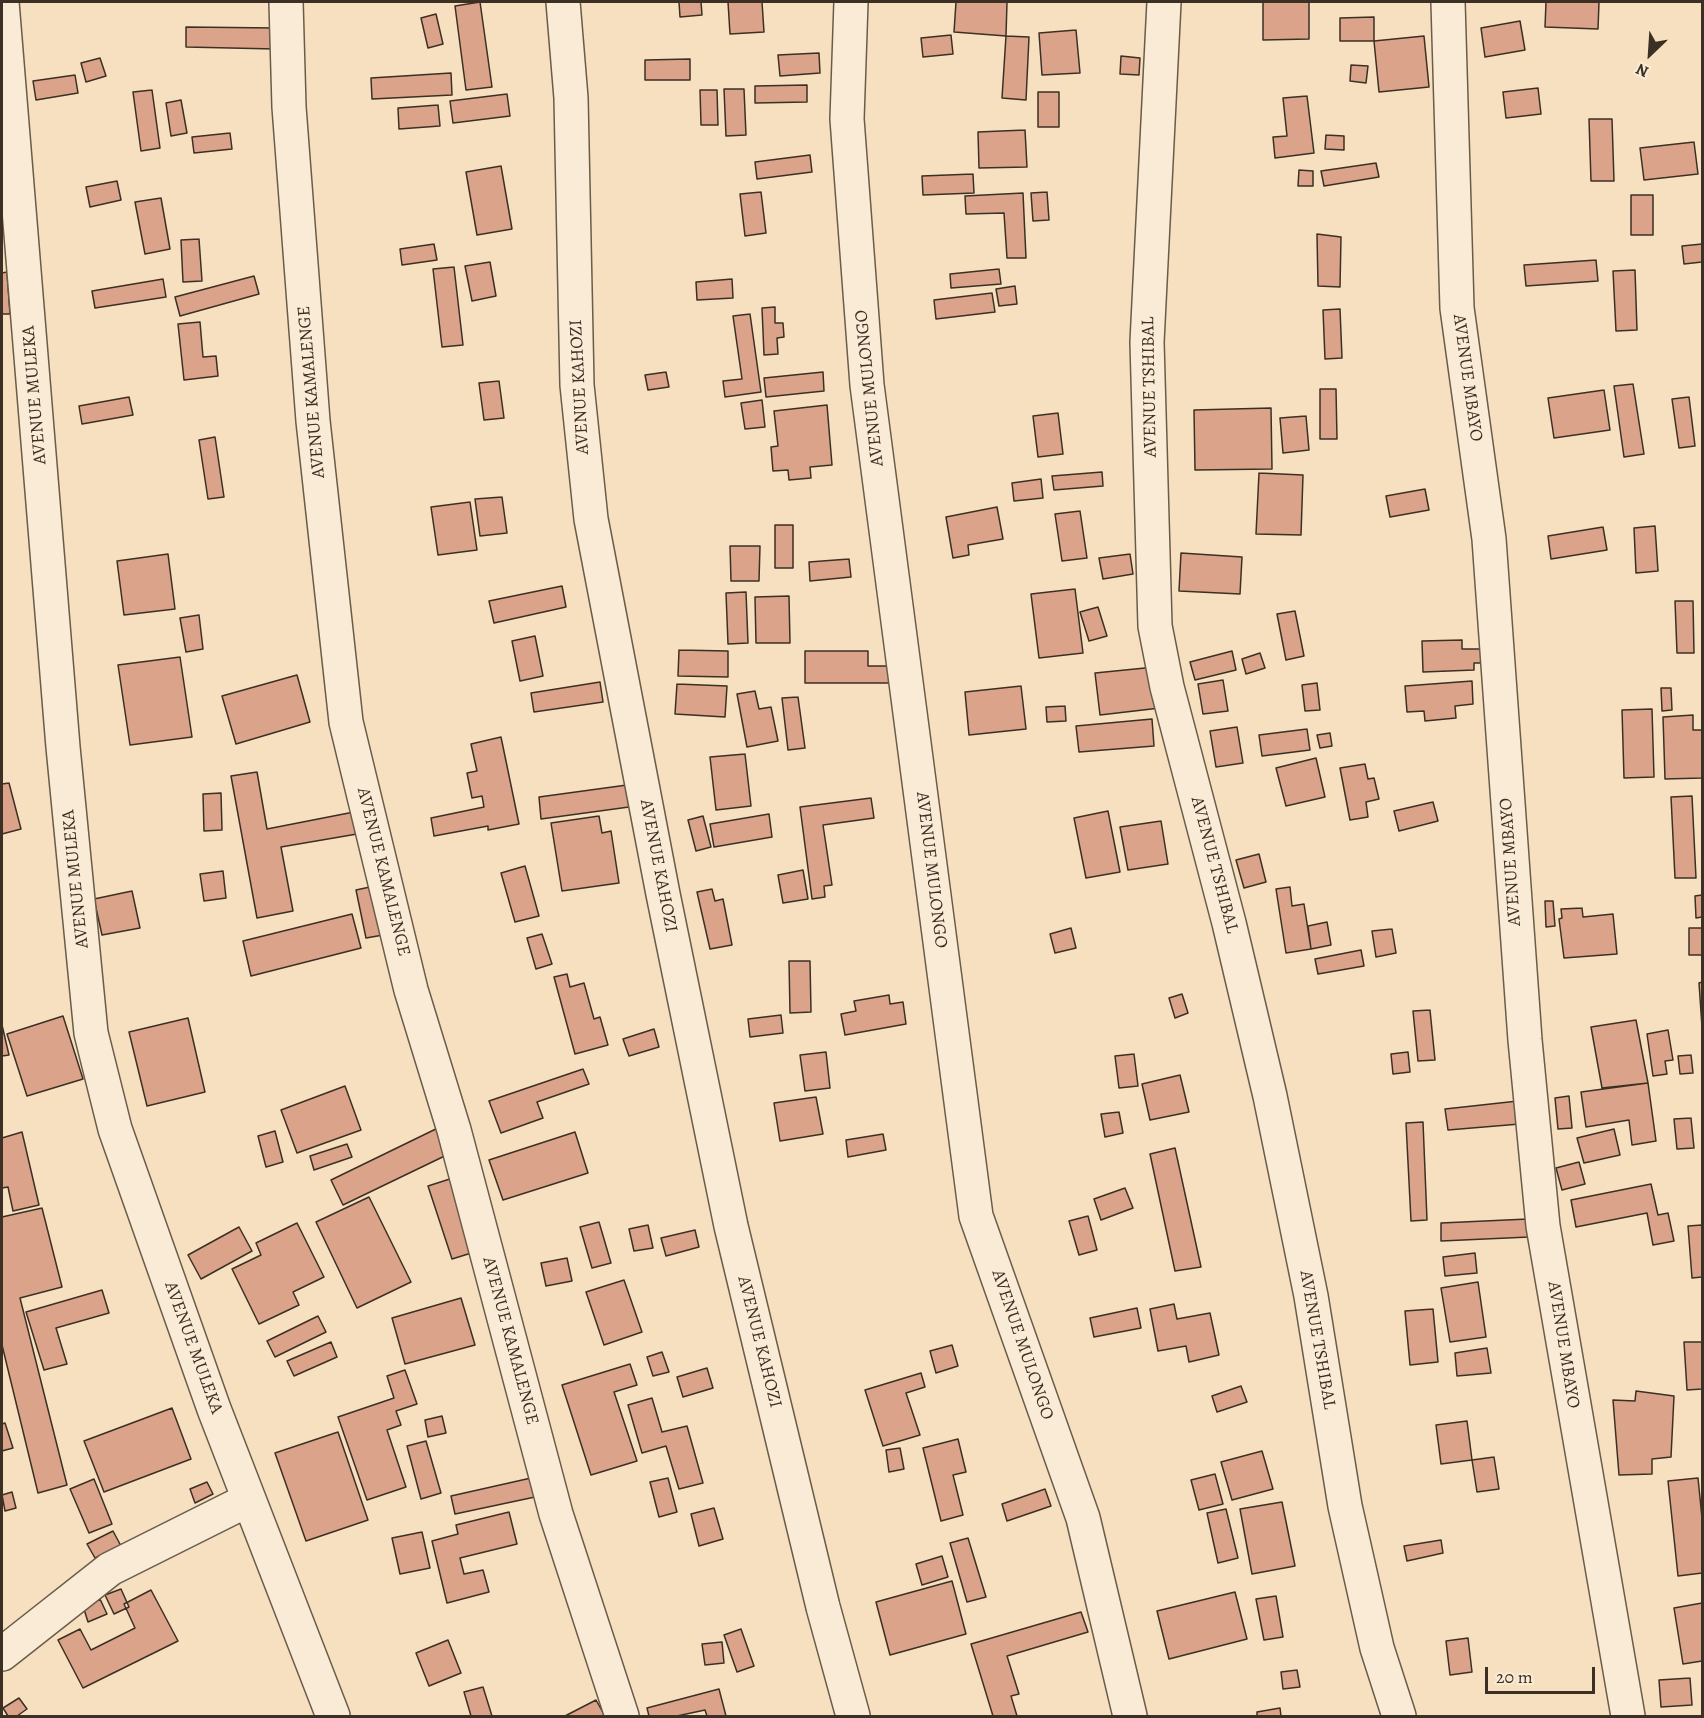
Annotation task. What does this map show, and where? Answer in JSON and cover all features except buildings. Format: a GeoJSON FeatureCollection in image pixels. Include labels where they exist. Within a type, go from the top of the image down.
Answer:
{"type":"FeatureCollection","features":[{"type":"Feature","properties":{"kind":"street","name":"AVENUE MULEKA"},"geometry":{"type":"LineString","coordinates":[[2,2],[62,736],[92,1033],[115,1129],[248,1500],[333,1716]]}},
{"type":"Feature","properties":{"kind":"street","name":"AVENUE KAMALENGE"},"geometry":{"type":"LineString","coordinates":[[286,2],[290,107],[313,421],[346,722],[411,990],[454,1130],[556,1514],[622,1716]]}},
{"type":"Feature","properties":{"kind":"street","name":"AVENUE KAHOZI"},"geometry":{"type":"LineString","coordinates":[[563,2],[571,98],[578,385],[591,519],[663,894],[731,1226],[823,1606],[853,1716]]}},
{"type":"Feature","properties":{"kind":"street","name":"AVENUE MULONGO"},"geometry":{"type":"LineString","coordinates":[[851,2],[847,119],[867,385],[976,1216],[1083,1518],[1130,1716]]}},
{"type":"Feature","properties":{"kind":"street","name":"AVENUE TSHIBAL"},"geometry":{"type":"LineString","coordinates":[[1164,2],[1147,342],[1155,626],[1167,687],[1229,923],[1270,1096],[1311,1296],[1345,1506],[1377,1648],[1399,1716]]}},
{"type":"Feature","properties":{"kind":"street","name":"AVENUE MBAYO"},"geometry":{"type":"LineString","coordinates":[[1448,2],[1457,308],[1489,539],[1525,1040],[1544,1226],[1628,1716]]}},
{"type":"Feature","properties":{"kind":"street"},"geometry":{"type":"LineString","coordinates":[[2,1654],[110,1569],[248,1500]]}}]}
